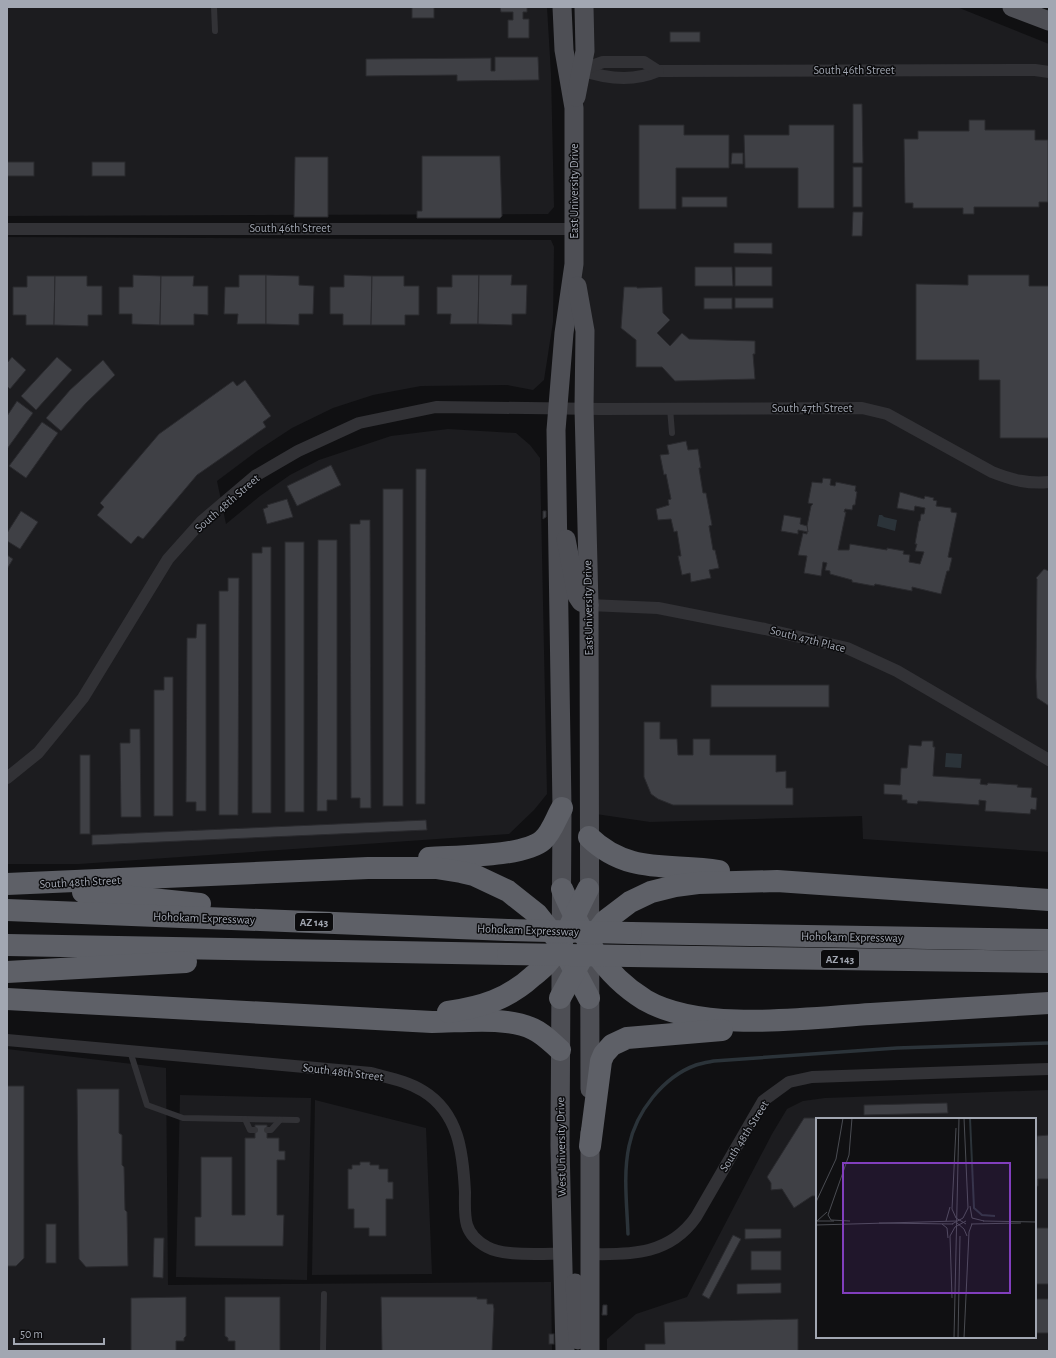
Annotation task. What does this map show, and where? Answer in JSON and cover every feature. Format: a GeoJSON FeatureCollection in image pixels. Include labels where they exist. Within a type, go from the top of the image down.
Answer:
{"type":"FeatureCollection","features":[{"type":"Feature","properties":{"kind":"highway"},"geometry":{"type":"LineString","coordinates":[[368,868],[422,859],[527,849],[544,839],[562,808]]}},
{"type":"Feature","properties":{"kind":"highway"},"geometry":{"type":"LineString","coordinates":[[589,837],[610,854],[633,863],[712,870],[777,882]]}},
{"type":"Feature","properties":{"kind":"highway"},"geometry":{"type":"LineString","coordinates":[[368,868],[436,868],[474,875],[498,885],[519,898],[544,921],[560,943],[589,998]]}},
{"type":"Feature","properties":{"kind":"highway","name":"South 48th Street"},"geometry":{"type":"LineString","coordinates":[[7,884],[35,884],[368,868]]}},
{"type":"Feature","properties":{"kind":"highway"},"geometry":{"type":"LineString","coordinates":[[560,998],[589,945],[601,926],[611,915],[630,902],[651,892],[687,884],[777,882],[1049,900]]}},
{"type":"Feature","properties":{"kind":"highway"},"geometry":{"type":"LineString","coordinates":[[35,884],[113,896],[508,930]]}},
{"type":"Feature","properties":{"kind":"highway"},"geometry":{"type":"LineString","coordinates":[[562,889],[589,945],[605,966],[623,984],[646,1000],[684,1016],[708,1019],[788,1019],[1049,1003]]}},
{"type":"Feature","properties":{"kind":"highway"},"geometry":{"type":"LineString","coordinates":[[371,1018],[462,1010],[487,1004],[507,996],[544,967],[560,943],[588,889]]}},
{"type":"Feature","properties":{"kind":"highway","name":"Hohokam Expressway"},"geometry":{"type":"LineString","coordinates":[[7,910],[508,930],[1049,940]]}},
{"type":"Feature","properties":{"kind":"highway","name":"Hohokam Expressway"},"geometry":{"type":"LineString","coordinates":[[7,945],[1049,962]]}},
{"type":"Feature","properties":{"kind":"highway"},"geometry":{"type":"LineString","coordinates":[[7,972],[214,960],[235,949]]}},
{"type":"Feature","properties":{"kind":"highway"},"geometry":{"type":"LineString","coordinates":[[7,999],[432,1022],[501,1021],[532,1028],[541,1033],[560,1050]]}},
{"type":"Feature","properties":{"kind":"highway"},"geometry":{"type":"LineString","coordinates":[[590,1146],[600,1061],[604,1054],[616,1042],[627,1038],[733,1030],[788,1019]]}},
{"type":"Feature","properties":{"kind":"main road","name":"East University Drive"},"geometry":{"type":"LineString","coordinates":[[560,943],[562,808],[557,408],[564,333],[574,273],[574,71],[564,50],[562,7]]}},
{"type":"Feature","properties":{"kind":"main road","name":"East University Drive"},"geometry":{"type":"LineString","coordinates":[[574,71],[585,51],[584,7]]}},
{"type":"Feature","properties":{"kind":"main road"},"geometry":{"type":"LineString","coordinates":[[585,51],[591,7]]}},
{"type":"Feature","properties":{"kind":"main road"},"geometry":{"type":"LineString","coordinates":[[1012,7],[1049,21]]}},
{"type":"Feature","properties":{"kind":"main road","name":"East University Drive"},"geometry":{"type":"LineString","coordinates":[[574,273],[585,331],[584,408],[589,605],[589,945]]}},
{"type":"Feature","properties":{"kind":"main road"},"geometry":{"type":"LineString","coordinates":[[557,495],[577,596],[581,602],[589,605]]}},
{"type":"Feature","properties":{"kind":"main road","name":"West University Drive"},"geometry":{"type":"LineString","coordinates":[[560,943],[562,1254],[565,1351]]}},
{"type":"Feature","properties":{"kind":"main road"},"geometry":{"type":"LineString","coordinates":[[589,945],[591,1254],[590,1351]]}},
{"type":"Feature","properties":{"kind":"main road"},"geometry":{"type":"LineString","coordinates":[[561,1170],[573,1236],[578,1246],[591,1254]]}},
{"type":"Feature","properties":{"kind":"main road"},"geometry":{"type":"LineString","coordinates":[[562,1254],[569,1261],[575,1275],[579,1351]]}},
{"type":"Feature","properties":{"kind":"street","name":"South 46th Street"},"geometry":{"type":"LineString","coordinates":[[574,71],[603,62],[644,62],[658,71],[1035,70],[1049,72]]}},
{"type":"Feature","properties":{"kind":"street","name":"South 46th Street"},"geometry":{"type":"LineString","coordinates":[[7,229],[574,229]]}},
{"type":"Feature","properties":{"kind":"street","name":"South 48th Street"},"geometry":{"type":"LineString","coordinates":[[7,778],[38,753],[82,698],[168,559],[202,521],[255,476],[298,451],[359,423],[436,407],[557,408]]}},
{"type":"Feature","properties":{"kind":"street","name":"South 47th Street"},"geometry":{"type":"LineString","coordinates":[[557,408],[862,408],[887,414],[973,462],[1010,479],[1032,483],[1049,482]]}},
{"type":"Feature","properties":{"kind":"street","name":"South 47th Place"},"geometry":{"type":"LineString","coordinates":[[589,605],[658,608],[772,630],[847,648],[897,671],[1049,760]]}},
{"type":"Feature","properties":{"kind":"street","name":"South 48th Street"},"geometry":{"type":"LineString","coordinates":[[7,1040],[371,1074],[401,1081],[415,1087],[438,1103],[455,1127],[460,1142],[464,1165],[466,1216],[467,1226],[471,1235],[482,1245],[495,1250],[562,1254]]}},
{"type":"Feature","properties":{"kind":"street","name":"South 48th Street"},"geometry":{"type":"LineString","coordinates":[[591,1254],[643,1251],[660,1247],[677,1239],[696,1217],[763,1101],[789,1082],[812,1077],[1049,1069]]}},
{"type":"Feature","properties":{"kind":"lane"},"geometry":{"type":"LineString","coordinates":[[214,7],[215,31]]}},
{"type":"Feature","properties":{"kind":"lane"},"geometry":{"type":"LineString","coordinates":[[670,408],[672,433]]}},
{"type":"Feature","properties":{"kind":"lane"},"geometry":{"type":"LineString","coordinates":[[130,1051],[147,1105],[183,1118],[296,1120]]}},
{"type":"Feature","properties":{"kind":"lane"},"geometry":{"type":"LineString","coordinates":[[245,1119],[250,1130],[255,1130]]}},
{"type":"Feature","properties":{"kind":"lane"},"geometry":{"type":"LineString","coordinates":[[267,1130],[271,1130],[280,1120]]}},
{"type":"Feature","properties":{"kind":"lane"},"geometry":{"type":"LineString","coordinates":[[324,1294],[324,1351]]}},
{"type":"Feature","properties":{"kind":"shaded area"},"geometry":{"type":"Polygon","coordinates":[[[7,7],[547,7],[551,74],[554,207],[548,214],[7,216],[7,7]]]}},
{"type":"Feature","properties":{"kind":"shaded area"},"geometry":{"type":"Polygon","coordinates":[[[591,7],[957,7],[1049,44],[1049,852],[863,839],[862,816],[650,822],[589,813],[574,229],[585,51],[591,7]]]}},
{"type":"Feature","properties":{"kind":"shaded area"},"geometry":{"type":"Polygon","coordinates":[[[7,237],[551,240],[554,247],[553,322],[544,380],[533,390],[507,385],[421,386],[373,395],[333,408],[292,428],[257,451],[217,481],[226,524],[260,496],[290,475],[319,460],[391,436],[448,429],[516,433],[530,445],[540,458],[547,794],[534,810],[509,834],[79,864],[7,864],[7,237]]]}},
{"type":"Feature","properties":{"kind":"shaded area"},"geometry":{"type":"Polygon","coordinates":[[[879,515],[897,520],[895,531],[877,526],[879,515]]]}},
{"type":"Feature","properties":{"kind":"shaded area"},"geometry":{"type":"Polygon","coordinates":[[[946,753],[962,754],[961,768],[945,767],[946,753]]]}},
{"type":"Feature","properties":{"kind":"shaded area"},"geometry":{"type":"Polygon","coordinates":[[[7,1049],[166,1068],[168,1285],[551,1282],[552,1351],[7,1351],[7,1049]]]}},
{"type":"Feature","properties":{"kind":"shaded area"},"geometry":{"type":"Polygon","coordinates":[[[1049,1090],[1049,1351],[607,1351],[607,1339],[636,1314],[687,1297],[772,1134],[787,1109],[803,1101],[825,1098],[1049,1090]]]}},
{"type":"Feature","properties":{"kind":"shaded area"},"geometry":{"type":"Polygon","coordinates":[[[180,1095],[311,1098],[307,1280],[176,1277],[180,1095]]]}},
{"type":"Feature","properties":{"kind":"shaded area"},"geometry":{"type":"Polygon","coordinates":[[[315,1100],[426,1128],[432,1274],[312,1275],[315,1100]]]}},
{"type":"Feature","properties":{"kind":"building"},"geometry":{"type":"Polygon","coordinates":[[[412,7],[434,7],[434,18],[412,18],[412,7]]]}},
{"type":"Feature","properties":{"kind":"building"},"geometry":{"type":"Polygon","coordinates":[[[500,7],[527,7],[527,12],[523,12],[523,19],[529,19],[529,38],[508,38],[508,20],[513,20],[513,12],[501,12],[500,7]]]}},
{"type":"Feature","properties":{"kind":"building"},"geometry":{"type":"Polygon","coordinates":[[[670,32],[700,32],[700,42],[670,42],[670,32]]]}},
{"type":"Feature","properties":{"kind":"building"},"geometry":{"type":"Polygon","coordinates":[[[495,57],[538,57],[539,80],[457,81],[457,75],[366,76],[366,59],[491,58],[491,71],[495,71],[495,57]]]}},
{"type":"Feature","properties":{"kind":"building"},"geometry":{"type":"Polygon","coordinates":[[[853,104],[862,104],[863,163],[853,163],[853,104]]]}},
{"type":"Feature","properties":{"kind":"building"},"geometry":{"type":"Polygon","coordinates":[[[969,120],[985,120],[985,130],[1035,130],[1035,140],[1048,140],[1048,202],[1039,202],[1039,207],[974,207],[974,214],[963,214],[963,208],[913,208],[913,203],[905,203],[904,139],[918,139],[918,131],[969,131],[969,120]]]}},
{"type":"Feature","properties":{"kind":"building"},"geometry":{"type":"Polygon","coordinates":[[[639,125],[684,125],[684,135],[729,135],[729,168],[676,168],[676,209],[639,209],[639,125]]]}},
{"type":"Feature","properties":{"kind":"building"},"geometry":{"type":"Polygon","coordinates":[[[789,125],[834,125],[834,208],[798,208],[798,168],[745,168],[744,135],[789,135],[789,125]]]}},
{"type":"Feature","properties":{"kind":"building"},"geometry":{"type":"Polygon","coordinates":[[[732,153],[743,153],[743,164],[731,164],[732,153]]]}},
{"type":"Feature","properties":{"kind":"building"},"geometry":{"type":"Polygon","coordinates":[[[422,156],[500,156],[502,216],[500,218],[417,218],[417,211],[422,211],[422,156]]]}},
{"type":"Feature","properties":{"kind":"building"},"geometry":{"type":"Polygon","coordinates":[[[295,157],[328,157],[328,217],[294,217],[295,157]]]}},
{"type":"Feature","properties":{"kind":"building"},"geometry":{"type":"Polygon","coordinates":[[[7,162],[34,162],[34,176],[7,176],[7,162]]]}},
{"type":"Feature","properties":{"kind":"building"},"geometry":{"type":"Polygon","coordinates":[[[92,162],[125,162],[125,176],[92,176],[92,162]]]}},
{"type":"Feature","properties":{"kind":"building"},"geometry":{"type":"Polygon","coordinates":[[[853,167],[862,167],[862,207],[853,207],[853,167]]]}},
{"type":"Feature","properties":{"kind":"building"},"geometry":{"type":"Polygon","coordinates":[[[682,197],[727,197],[727,207],[682,207],[682,197]]]}},
{"type":"Feature","properties":{"kind":"building"},"geometry":{"type":"Polygon","coordinates":[[[853,212],[863,212],[862,236],[852,236],[853,212]]]}},
{"type":"Feature","properties":{"kind":"building"},"geometry":{"type":"Polygon","coordinates":[[[734,243],[772,243],[772,254],[734,253],[734,243]]]}},
{"type":"Feature","properties":{"kind":"building"},"geometry":{"type":"Polygon","coordinates":[[[695,267],[732,267],[733,286],[695,286],[695,267]]]}},
{"type":"Feature","properties":{"kind":"building"},"geometry":{"type":"Polygon","coordinates":[[[735,267],[772,267],[772,286],[735,286],[735,267]]]}},
{"type":"Feature","properties":{"kind":"building"},"geometry":{"type":"Polygon","coordinates":[[[133,275],[161,276],[160,325],[132,324],[132,314],[119,314],[119,287],[133,287],[133,275]]]}},
{"type":"Feature","properties":{"kind":"building"},"geometry":{"type":"Polygon","coordinates":[[[239,275],[266,275],[266,324],[237,324],[238,314],[224,314],[225,287],[239,287],[239,275]]]}},
{"type":"Feature","properties":{"kind":"building"},"geometry":{"type":"Polygon","coordinates":[[[266,275],[299,276],[299,285],[314,286],[313,314],[299,314],[299,325],[266,324],[266,275]]]}},
{"type":"Feature","properties":{"kind":"building"},"geometry":{"type":"Polygon","coordinates":[[[344,275],[372,276],[371,325],[343,325],[343,314],[330,314],[330,287],[344,287],[344,275]]]}},
{"type":"Feature","properties":{"kind":"building"},"geometry":{"type":"Polygon","coordinates":[[[452,275],[479,275],[478,324],[450,324],[451,314],[437,314],[437,287],[452,287],[452,275]]]}},
{"type":"Feature","properties":{"kind":"building"},"geometry":{"type":"Polygon","coordinates":[[[479,275],[512,275],[511,285],[527,285],[526,314],[512,314],[512,325],[478,324],[479,275]]]}},
{"type":"Feature","properties":{"kind":"building"},"geometry":{"type":"Polygon","coordinates":[[[968,275],[1029,275],[1029,286],[1049,286],[1049,438],[1000,438],[1000,380],[979,380],[979,360],[916,360],[916,284],[968,285],[968,275]]]}},
{"type":"Feature","properties":{"kind":"building"},"geometry":{"type":"Polygon","coordinates":[[[27,276],[55,276],[54,325],[26,325],[26,315],[13,315],[13,287],[27,287],[27,276]]]}},
{"type":"Feature","properties":{"kind":"building"},"geometry":{"type":"Polygon","coordinates":[[[55,276],[87,276],[87,286],[102,286],[102,315],[88,315],[88,326],[54,325],[55,276]]]}},
{"type":"Feature","properties":{"kind":"building"},"geometry":{"type":"Polygon","coordinates":[[[161,276],[194,276],[193,286],[208,286],[208,315],[194,314],[194,325],[160,325],[161,276]]]}},
{"type":"Feature","properties":{"kind":"building"},"geometry":{"type":"Polygon","coordinates":[[[372,276],[404,276],[404,286],[419,286],[419,315],[405,315],[405,325],[371,325],[372,276]]]}},
{"type":"Feature","properties":{"kind":"building"},"geometry":{"type":"Polygon","coordinates":[[[624,287],[662,287],[663,313],[670,320],[657,333],[670,346],[682,333],[689,339],[755,341],[755,354],[753,354],[755,379],[675,381],[662,367],[636,367],[636,340],[621,328],[624,287]]]}},
{"type":"Feature","properties":{"kind":"building"},"geometry":{"type":"Polygon","coordinates":[[[704,298],[732,298],[732,309],[704,309],[704,298]]]}},
{"type":"Feature","properties":{"kind":"building"},"geometry":{"type":"Polygon","coordinates":[[[735,298],[773,298],[773,308],[735,308],[735,298]]]}},
{"type":"Feature","properties":{"kind":"building"},"geometry":{"type":"Polygon","coordinates":[[[12,357],[26,370],[10,389],[7,386],[7,363],[12,357]]]}},
{"type":"Feature","properties":{"kind":"building"},"geometry":{"type":"Polygon","coordinates":[[[57,357],[72,370],[36,410],[21,396],[57,357]]]}},
{"type":"Feature","properties":{"kind":"building"},"geometry":{"type":"Polygon","coordinates":[[[103,360],[115,375],[86,403],[61,431],[46,418],[70,390],[103,360]]]}},
{"type":"Feature","properties":{"kind":"building"},"geometry":{"type":"Polygon","coordinates":[[[245,380],[271,416],[263,422],[266,427],[197,475],[143,539],[138,536],[131,544],[97,515],[104,507],[100,503],[159,434],[233,381],[237,386],[245,380]]]}},
{"type":"Feature","properties":{"kind":"building"},"geometry":{"type":"Polygon","coordinates":[[[17,401],[33,413],[7,449],[7,416],[17,401]]]}},
{"type":"Feature","properties":{"kind":"building"},"geometry":{"type":"Polygon","coordinates":[[[42,422],[58,433],[26,478],[9,466],[42,422]]]}},
{"type":"Feature","properties":{"kind":"building"},"geometry":{"type":"Polygon","coordinates":[[[686,441],[688,450],[698,449],[703,493],[706,493],[712,525],[709,526],[713,550],[715,550],[719,568],[709,570],[711,578],[691,582],[690,573],[682,575],[678,556],[681,556],[677,531],[674,532],[671,519],[658,520],[656,509],[669,505],[668,500],[671,499],[666,474],[664,475],[660,455],[669,454],[667,445],[686,441]]]}},
{"type":"Feature","properties":{"kind":"building"},"geometry":{"type":"Polygon","coordinates":[[[331,465],[341,485],[297,506],[287,486],[331,465]]]}},
{"type":"Feature","properties":{"kind":"building"},"geometry":{"type":"Polygon","coordinates":[[[416,469],[426,469],[425,804],[416,804],[416,469]]]}},
{"type":"Feature","properties":{"kind":"building"},"geometry":{"type":"Polygon","coordinates":[[[823,478],[831,479],[830,485],[835,486],[836,482],[856,486],[855,491],[857,492],[855,505],[853,505],[852,510],[845,509],[844,512],[846,512],[838,550],[849,550],[850,544],[887,550],[887,548],[904,551],[903,554],[910,555],[909,562],[920,564],[924,552],[915,551],[917,544],[915,544],[919,521],[921,514],[924,514],[925,508],[915,506],[914,511],[897,508],[900,492],[924,499],[925,496],[934,498],[933,500],[937,501],[936,506],[951,508],[951,512],[957,513],[948,557],[952,558],[941,594],[912,587],[912,591],[875,584],[874,586],[852,582],[852,580],[830,574],[830,571],[825,570],[827,563],[823,562],[821,576],[804,573],[807,556],[798,555],[803,533],[807,534],[811,506],[813,504],[808,503],[812,482],[822,483],[823,478]]]}},
{"type":"Feature","properties":{"kind":"building"},"geometry":{"type":"Polygon","coordinates":[[[383,489],[403,489],[403,806],[383,806],[383,489]]]}},
{"type":"Feature","properties":{"kind":"building"},"geometry":{"type":"Polygon","coordinates":[[[287,499],[293,517],[267,524],[263,509],[268,507],[267,505],[287,499]]]}},
{"type":"Feature","properties":{"kind":"building"},"geometry":{"type":"Polygon","coordinates":[[[21,511],[38,522],[20,549],[7,541],[7,533],[21,511]]]}},
{"type":"Feature","properties":{"kind":"building"},"geometry":{"type":"Polygon","coordinates":[[[543,511],[546,511],[546,517],[543,519],[543,511]]]}},
{"type":"Feature","properties":{"kind":"building"},"geometry":{"type":"Polygon","coordinates":[[[784,515],[801,518],[800,524],[807,526],[808,532],[798,530],[798,534],[781,531],[784,515]]]}},
{"type":"Feature","properties":{"kind":"building"},"geometry":{"type":"Polygon","coordinates":[[[360,520],[370,520],[371,808],[360,808],[360,798],[351,798],[350,524],[360,524],[360,520]]]}},
{"type":"Feature","properties":{"kind":"building"},"geometry":{"type":"Polygon","coordinates":[[[318,540],[337,540],[337,800],[327,800],[327,811],[317,811],[318,540]]]}},
{"type":"Feature","properties":{"kind":"building"},"geometry":{"type":"Polygon","coordinates":[[[285,542],[304,542],[304,812],[285,812],[285,542]]]}},
{"type":"Feature","properties":{"kind":"building"},"geometry":{"type":"Polygon","coordinates":[[[262,547],[271,547],[271,813],[252,813],[252,553],[262,553],[262,547]]]}},
{"type":"Feature","properties":{"kind":"building"},"geometry":{"type":"Polygon","coordinates":[[[7,555],[13,559],[7,569],[7,555]]]}},
{"type":"Feature","properties":{"kind":"building"},"geometry":{"type":"Polygon","coordinates":[[[1044,569],[1049,571],[1049,706],[1037,698],[1036,677],[1036,578],[1044,569]]]}},
{"type":"Feature","properties":{"kind":"building"},"geometry":{"type":"Polygon","coordinates":[[[228,578],[239,578],[238,815],[219,815],[219,591],[228,591],[228,578]]]}},
{"type":"Feature","properties":{"kind":"building"},"geometry":{"type":"Polygon","coordinates":[[[197,624],[206,624],[206,811],[196,811],[196,802],[186,802],[187,638],[196,638],[197,624]]]}},
{"type":"Feature","properties":{"kind":"building"},"geometry":{"type":"Polygon","coordinates":[[[164,677],[173,677],[173,816],[154,816],[154,690],[164,690],[164,677]]]}},
{"type":"Feature","properties":{"kind":"building"},"geometry":{"type":"Polygon","coordinates":[[[711,685],[829,685],[829,707],[711,707],[711,685]]]}},
{"type":"Feature","properties":{"kind":"building"},"geometry":{"type":"Polygon","coordinates":[[[644,722],[660,722],[660,739],[677,739],[678,755],[693,755],[693,739],[710,739],[710,755],[776,755],[776,772],[786,771],[786,788],[793,788],[793,805],[673,805],[658,799],[651,794],[644,777],[644,722]]]}},
{"type":"Feature","properties":{"kind":"building"},"geometry":{"type":"Polygon","coordinates":[[[130,729],[140,729],[141,817],[121,817],[120,743],[130,743],[130,729]]]}},
{"type":"Feature","properties":{"kind":"building"},"geometry":{"type":"Polygon","coordinates":[[[922,741],[933,741],[933,747],[935,747],[933,776],[981,779],[980,784],[987,785],[988,783],[1018,785],[1017,787],[1032,788],[1031,797],[1037,798],[1036,810],[1031,809],[1030,814],[985,811],[986,801],[979,800],[979,805],[918,801],[917,804],[907,803],[907,800],[902,800],[902,795],[884,794],[884,784],[900,785],[901,768],[907,768],[909,745],[921,746],[922,741]]]}},
{"type":"Feature","properties":{"kind":"building"},"geometry":{"type":"Polygon","coordinates":[[[80,755],[90,755],[90,834],[80,834],[80,755]]]}},
{"type":"Feature","properties":{"kind":"building"},"geometry":{"type":"Polygon","coordinates":[[[426,820],[427,830],[92,845],[92,835],[426,820]]]}},
{"type":"Feature","properties":{"kind":"building"},"geometry":{"type":"Polygon","coordinates":[[[7,1086],[24,1086],[24,1258],[16,1266],[7,1266],[7,1086]]]}},
{"type":"Feature","properties":{"kind":"building"},"geometry":{"type":"Polygon","coordinates":[[[77,1089],[119,1089],[119,1133],[122,1135],[122,1165],[124,1167],[125,1210],[127,1212],[128,1266],[86,1267],[79,1259],[77,1089]]]}},
{"type":"Feature","properties":{"kind":"building"},"geometry":{"type":"Polygon","coordinates":[[[947,1103],[948,1113],[864,1115],[864,1105],[947,1103]]]}},
{"type":"Feature","properties":{"kind":"building"},"geometry":{"type":"Polygon","coordinates":[[[804,1118],[816,1118],[816,1196],[812,1196],[794,1208],[782,1189],[771,1190],[771,1183],[767,1177],[804,1118]]]}},
{"type":"Feature","properties":{"kind":"building"},"geometry":{"type":"Polygon","coordinates":[[[255,1125],[267,1125],[267,1138],[279,1138],[279,1151],[285,1151],[285,1160],[277,1160],[277,1215],[284,1215],[283,1246],[195,1246],[195,1217],[201,1217],[201,1157],[232,1157],[232,1215],[245,1215],[245,1138],[255,1138],[255,1125]]]}},
{"type":"Feature","properties":{"kind":"building"},"geometry":{"type":"Polygon","coordinates":[[[1049,1135],[1049,1179],[1038,1179],[1038,1186],[1036,1186],[1036,1161],[1037,1136],[1049,1135]]]}},
{"type":"Feature","properties":{"kind":"building"},"geometry":{"type":"Polygon","coordinates":[[[360,1162],[370,1162],[370,1165],[379,1165],[379,1169],[388,1169],[388,1182],[393,1182],[393,1199],[386,1199],[386,1236],[369,1236],[369,1228],[354,1228],[354,1209],[348,1209],[348,1169],[352,1169],[352,1165],[360,1165],[360,1162]]]}},
{"type":"Feature","properties":{"kind":"building"},"geometry":{"type":"Polygon","coordinates":[[[46,1224],[56,1224],[56,1263],[46,1263],[46,1224]]]}},
{"type":"Feature","properties":{"kind":"building"},"geometry":{"type":"Polygon","coordinates":[[[1036,1228],[1049,1228],[1049,1284],[1036,1284],[1036,1228]]]}},
{"type":"Feature","properties":{"kind":"building"},"geometry":{"type":"Polygon","coordinates":[[[745,1229],[781,1229],[781,1238],[745,1239],[745,1229]]]}},
{"type":"Feature","properties":{"kind":"building"},"geometry":{"type":"Polygon","coordinates":[[[733,1235],[741,1239],[709,1299],[702,1295],[733,1235]]]}},
{"type":"Feature","properties":{"kind":"building"},"geometry":{"type":"Polygon","coordinates":[[[154,1238],[164,1238],[163,1278],[153,1277],[154,1238]]]}},
{"type":"Feature","properties":{"kind":"building"},"geometry":{"type":"Polygon","coordinates":[[[751,1251],[781,1251],[781,1270],[751,1270],[751,1251]]]}},
{"type":"Feature","properties":{"kind":"building"},"geometry":{"type":"Polygon","coordinates":[[[781,1283],[781,1293],[737,1294],[737,1284],[781,1283]]]}},
{"type":"Feature","properties":{"kind":"building"},"geometry":{"type":"Polygon","coordinates":[[[186,1297],[186,1336],[184,1341],[176,1341],[176,1351],[131,1351],[131,1298],[186,1297]]]}},
{"type":"Feature","properties":{"kind":"building"},"geometry":{"type":"Polygon","coordinates":[[[225,1297],[280,1297],[280,1351],[235,1351],[235,1341],[228,1341],[228,1338],[225,1336],[225,1297]]]}},
{"type":"Feature","properties":{"kind":"building"},"geometry":{"type":"Polygon","coordinates":[[[381,1297],[477,1297],[477,1299],[487,1299],[487,1304],[493,1304],[494,1309],[492,1351],[382,1351],[381,1297]]]}},
{"type":"Feature","properties":{"kind":"building"},"geometry":{"type":"Polygon","coordinates":[[[1036,1299],[1049,1299],[1049,1333],[1036,1333],[1036,1299]]]}},
{"type":"Feature","properties":{"kind":"building"},"geometry":{"type":"Polygon","coordinates":[[[603,1305],[607,1305],[607,1315],[602,1315],[603,1305]]]}},
{"type":"Feature","properties":{"kind":"building"},"geometry":{"type":"Polygon","coordinates":[[[798,1319],[798,1351],[645,1351],[645,1344],[665,1344],[664,1322],[798,1319]]]}},
{"type":"Feature","properties":{"kind":"building"},"geometry":{"type":"Polygon","coordinates":[[[549,1334],[554,1334],[554,1344],[549,1344],[549,1334]]]}},
{"type":"Feature","properties":{"kind":"waterway"},"geometry":{"type":"LineString","coordinates":[[628,1234],[626,1168],[629,1146],[633,1133],[645,1109],[662,1087],[673,1078],[696,1065],[714,1061],[897,1048],[1049,1043]]}}]}
